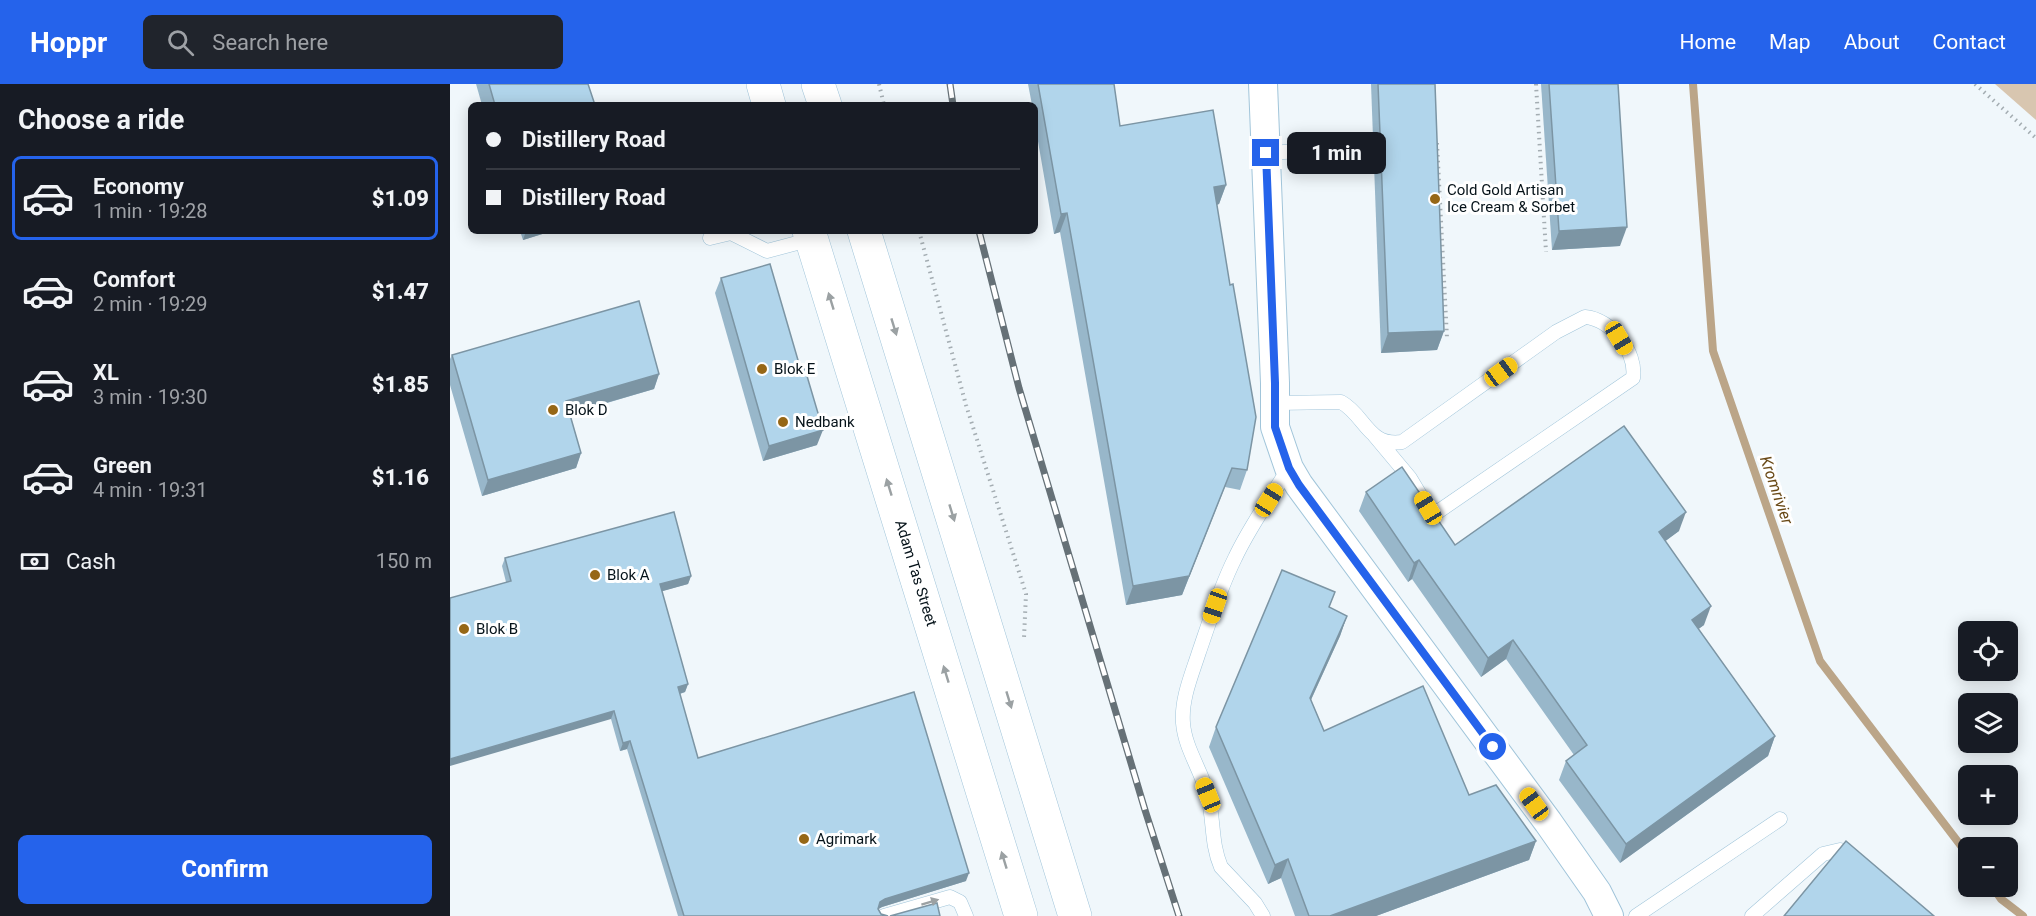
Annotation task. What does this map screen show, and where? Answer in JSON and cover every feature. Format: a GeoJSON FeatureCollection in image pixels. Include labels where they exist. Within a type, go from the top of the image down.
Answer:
{"type":"FeatureCollection","features":[{"type":"Feature","properties":{"kind":"main road"},"geometry":{"type":"LineString","coordinates":[[763,84],[769,102]]}},
{"type":"Feature","properties":{"kind":"main road"},"geometry":{"type":"LineString","coordinates":[[818,84],[824,102]]}},
{"type":"Feature","properties":{"kind":"main road"},"geometry":{"type":"LineString","coordinates":[[865,234],[1075,916]]}},
{"type":"Feature","properties":{"kind":"main road","name":"Adam Tas Street"},"geometry":{"type":"LineString","coordinates":[[811,235],[1022,916]]}},
{"type":"Feature","properties":{"kind":"street"},"geometry":{"type":"LineString","coordinates":[[1263,84],[1275,427],[1289,468],[1306,495],[1548,822],[1597,892],[1609,916]]}},
{"type":"Feature","properties":{"kind":"lane"},"geometry":{"type":"LineString","coordinates":[[1266,153],[1321,150]]}},
{"type":"Feature","properties":{"kind":"lane"},"geometry":{"type":"LineString","coordinates":[[710,238],[727,234]]}},
{"type":"Feature","properties":{"kind":"lane"},"geometry":{"type":"LineString","coordinates":[[733,234],[767,251],[811,235]]}},
{"type":"Feature","properties":{"kind":"lane"},"geometry":{"type":"LineString","coordinates":[[1275,403],[1341,402],[1350,407],[1366,430],[1393,443],[1402,442],[1556,332],[1585,316],[1600,320],[1614,332],[1632,358],[1635,369],[1633,378],[1439,511],[1428,508],[1410,478],[1374,435]]}},
{"type":"Feature","properties":{"kind":"lane"},"geometry":{"type":"LineString","coordinates":[[1263,916],[1255,903],[1221,867],[1218,860],[1214,846],[1208,795],[1186,741],[1183,712],[1194,668],[1221,588],[1244,540],[1289,468]]}},
{"type":"Feature","properties":{"kind":"lane"},"geometry":{"type":"LineString","coordinates":[[1636,916],[1780,819]]}},
{"type":"Feature","properties":{"kind":"lane"},"geometry":{"type":"LineString","coordinates":[[1752,916],[1823,854],[1840,850],[1865,867]]}},
{"type":"Feature","properties":{"kind":"lane"},"geometry":{"type":"LineString","coordinates":[[884,916],[950,897],[960,902],[966,916]]}},
{"type":"Feature","properties":{"kind":"path"},"geometry":{"type":"LineString","coordinates":[[879,84],[883,102]]}},
{"type":"Feature","properties":{"kind":"path"},"geometry":{"type":"LineString","coordinates":[[1536,84],[1546,252]]}},
{"type":"Feature","properties":{"kind":"path"},"geometry":{"type":"LineString","coordinates":[[1975,84],[2036,138]]}},
{"type":"Feature","properties":{"kind":"path"},"geometry":{"type":"LineString","coordinates":[[1437,142],[1447,338]]}},
{"type":"Feature","properties":{"kind":"path"},"geometry":{"type":"LineString","coordinates":[[921,234],[966,405],[1026,594],[1024,639]]}},
{"type":"Feature","properties":{"kind":"shaded area"},"geometry":{"type":"Polygon","coordinates":[[[1995,84],[2036,84],[2036,120],[1995,84]]]}},
{"type":"Feature","properties":{"kind":"building"},"geometry":{"type":"Polygon","coordinates":[[[489,84],[588,84],[594,102],[494,102],[489,84]]]}},
{"type":"Feature","properties":{"kind":"building"},"geometry":{"type":"Polygon","coordinates":[[[1038,84],[1114,84],[1120,126],[1213,110],[1226,185],[1214,187],[1230,285],[1233,284],[1256,417],[1247,470],[1232,468],[1189,576],[1133,586],[1067,213],[1061,214],[1038,84]]]}},
{"type":"Feature","properties":{"kind":"building"},"geometry":{"type":"Polygon","coordinates":[[[1378,84],[1435,84],[1444,331],[1388,333],[1378,84]]]}},
{"type":"Feature","properties":{"kind":"building"},"geometry":{"type":"Polygon","coordinates":[[[1549,84],[1618,84],[1627,227],[1559,231],[1549,84]]]}},
{"type":"Feature","properties":{"kind":"building","name":"Blok E"},"geometry":{"type":"Polygon","coordinates":[[[770,264],[800,367],[804,366],[823,430],[769,446],[721,278],[770,264]]]}},
{"type":"Feature","properties":{"kind":"building","name":"Blok D"},"geometry":{"type":"Polygon","coordinates":[[[639,301],[659,374],[566,401],[581,453],[488,480],[452,355],[639,301]]]}},
{"type":"Feature","properties":{"kind":"building"},"geometry":{"type":"Polygon","coordinates":[[[1624,426],[1686,512],[1659,532],[1711,606],[1692,620],[1775,736],[1626,844],[1566,761],[1587,745],[1513,640],[1488,658],[1419,560],[1414,563],[1366,492],[1402,467],[1455,545],[1624,426]]]}},
{"type":"Feature","properties":{"kind":"building"},"geometry":{"type":"Polygon","coordinates":[[[674,512],[691,576],[660,584],[688,684],[678,687],[698,758],[914,692],[969,873],[885,899],[880,902],[878,909],[881,914],[888,916],[684,916],[630,741],[623,743],[614,711],[450,759],[450,598],[511,581],[505,558],[674,512]]]}},
{"type":"Feature","properties":{"kind":"building"},"geometry":{"type":"Polygon","coordinates":[[[1282,570],[1335,592],[1329,607],[1347,616],[1310,698],[1324,731],[1423,686],[1469,795],[1496,785],[1536,841],[1330,916],[1309,916],[1288,859],[1275,865],[1216,727],[1282,570]]]}},
{"type":"Feature","properties":{"kind":"building"},"geometry":{"type":"Polygon","coordinates":[[[1846,841],[1934,916],[1784,916],[1846,841]]]}},
{"type":"Feature","properties":{"kind":"building"},"geometry":{"type":"Polygon","coordinates":[[[937,903],[940,916],[890,916],[937,903]]]}},
{"type":"Feature","properties":{"kind":"waterway","name":"Kromrivier"},"geometry":{"type":"LineString","coordinates":[[1693,84],[1713,351],[1820,661],[1958,842]]}},
{"type":"Feature","properties":{"kind":"waterway","name":"Kromrivier"},"geometry":{"type":"LineString","coordinates":[[2000,897],[2023,916]]}},
{"type":"Feature","properties":{"kind":"railway"},"geometry":{"type":"LineString","coordinates":[[950,84],[953,102]]}},
{"type":"Feature","properties":{"kind":"railway"},"geometry":{"type":"LineString","coordinates":[[980,234],[1019,388],[1179,916]]}},
{"type":"Feature","properties":{"kind":"place","name":"Cold Gold Artisan Ice Cream & Sorbet"},"geometry":{"type":"Point","coordinates":[1435,199]}},
{"type":"Feature","properties":{"kind":"place","name":"Blok E"},"geometry":{"type":"Point","coordinates":[762,369]}},
{"type":"Feature","properties":{"kind":"place","name":"Blok D"},"geometry":{"type":"Point","coordinates":[553,410]}},
{"type":"Feature","properties":{"kind":"place","name":"Nedbank"},"geometry":{"type":"Point","coordinates":[783,422]}},
{"type":"Feature","properties":{"kind":"place","name":"Blok A"},"geometry":{"type":"Point","coordinates":[595,575]}},
{"type":"Feature","properties":{"kind":"place","name":"Blok B"},"geometry":{"type":"Point","coordinates":[464,629]}},
{"type":"Feature","properties":{"kind":"place","name":"Agrimark"},"geometry":{"type":"Point","coordinates":[804,839]}},
{"type":"Feature","properties":{"kind":"route"},"geometry":{"type":"LineString","coordinates":[[1266,153],[1275,427],[1289,468],[1299,485],[1493,747]]}}]}
